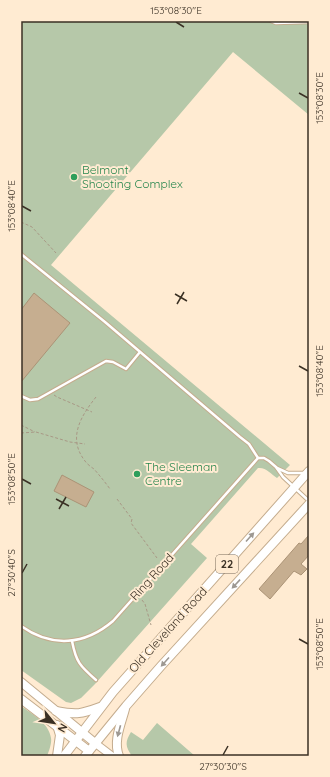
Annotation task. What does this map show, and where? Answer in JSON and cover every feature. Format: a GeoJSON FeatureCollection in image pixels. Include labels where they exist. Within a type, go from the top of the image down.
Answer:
{"type":"FeatureCollection","features":[{"type":"Feature","properties":{"kind":"main road","name":"Old Cleveland Road"},"geometry":{"type":"LineString","coordinates":[[64,756],[102,706],[308,472]]}},
{"type":"Feature","properties":{"kind":"main road","name":"Old Cleveland Road"},"geometry":{"type":"LineString","coordinates":[[90,754],[95,743],[126,706],[309,502]]}},
{"type":"Feature","properties":{"kind":"main road"},"geometry":{"type":"LineString","coordinates":[[21,682],[112,756]]}},
{"type":"Feature","properties":{"kind":"main road"},"geometry":{"type":"LineString","coordinates":[[21,699],[76,740],[90,754]]}},
{"type":"Feature","properties":{"kind":"main road"},"geometry":{"type":"LineString","coordinates":[[56,710],[76,714],[85,713],[102,706]]}},
{"type":"Feature","properties":{"kind":"main road"},"geometry":{"type":"LineString","coordinates":[[120,756],[117,749],[117,739],[126,706]]}},
{"type":"Feature","properties":{"kind":"main road"},"geometry":{"type":"LineString","coordinates":[[57,726],[60,736],[57,756]]}},
{"type":"Feature","properties":{"kind":"lane"},"geometry":{"type":"LineString","coordinates":[[271,21],[276,23],[309,22]]}},
{"type":"Feature","properties":{"kind":"lane"},"geometry":{"type":"LineString","coordinates":[[21,254],[249,444],[258,458],[264,458],[276,467],[288,473],[308,472]]}},
{"type":"Feature","properties":{"kind":"lane"},"geometry":{"type":"LineString","coordinates":[[21,260],[26,257]]}},
{"type":"Feature","properties":{"kind":"lane"},"geometry":{"type":"LineString","coordinates":[[21,396],[33,400],[104,362],[112,362],[126,369],[140,352]]}},
{"type":"Feature","properties":{"kind":"lane","name":"Ring Road"},"geometry":{"type":"LineString","coordinates":[[21,626],[32,634],[45,639],[72,641],[93,635],[113,621],[258,458]]}},
{"type":"Feature","properties":{"kind":"lane"},"geometry":{"type":"LineString","coordinates":[[276,467],[283,477],[309,502]]}},
{"type":"Feature","properties":{"kind":"lane"},"geometry":{"type":"LineString","coordinates":[[72,641],[75,656],[81,666],[96,680]]}},
{"type":"Feature","properties":{"kind":"path"},"geometry":{"type":"LineString","coordinates":[[21,222],[32,227],[56,253]]}},
{"type":"Feature","properties":{"kind":"path"},"geometry":{"type":"LineString","coordinates":[[44,395],[47,398],[53,394],[92,412]]}},
{"type":"Feature","properties":{"kind":"path"},"geometry":{"type":"LineString","coordinates":[[96,397],[86,410],[78,428],[77,443],[79,451],[86,462],[110,489]]}},
{"type":"Feature","properties":{"kind":"path"},"geometry":{"type":"LineString","coordinates":[[21,425],[36,432],[85,444]]}},
{"type":"Feature","properties":{"kind":"path"},"geometry":{"type":"LineString","coordinates":[[21,433],[36,432]]}},
{"type":"Feature","properties":{"kind":"path"},"geometry":{"type":"LineString","coordinates":[[117,499],[132,519],[131,523],[157,558]]}},
{"type":"Feature","properties":{"kind":"path"},"geometry":{"type":"LineString","coordinates":[[142,600],[145,604],[150,625]]}},
{"type":"Feature","properties":{"kind":"green space","name":"The Sleeman Centre"},"geometry":{"type":"Polygon","coordinates":[[[21,21],[309,21],[309,115],[233,52],[51,265],[290,465],[277,478],[266,470],[258,468],[191,544],[207,558],[95,684],[81,698],[71,703],[66,702],[21,670],[21,21]]]}},
{"type":"Feature","properties":{"kind":"green space"},"geometry":{"type":"Polygon","coordinates":[[[21,706],[44,723],[50,733],[51,742],[47,756],[21,756],[21,706]]]}},
{"type":"Feature","properties":{"kind":"green space"},"geometry":{"type":"Polygon","coordinates":[[[157,723],[195,756],[132,756],[127,744],[131,732],[143,740],[157,723]]]}},
{"type":"Feature","properties":{"kind":"building"},"geometry":{"type":"Polygon","coordinates":[[[34,293],[70,323],[21,382],[21,310],[34,293]]]}},
{"type":"Feature","properties":{"kind":"building"},"geometry":{"type":"Polygon","coordinates":[[[62,475],[94,492],[86,507],[54,491],[62,475]]]}},
{"type":"Feature","properties":{"kind":"building"},"geometry":{"type":"Polygon","coordinates":[[[309,535],[309,555],[301,564],[307,569],[301,575],[294,571],[270,599],[259,589],[299,543],[301,544],[309,535]]]}},
{"type":"Feature","properties":{"kind":"place","name":"Belmont Shooting Complex"},"geometry":{"type":"Point","coordinates":[74,177]}},
{"type":"Feature","properties":{"kind":"place","name":"The Sleeman Centre"},"geometry":{"type":"Point","coordinates":[137,474]}}]}
